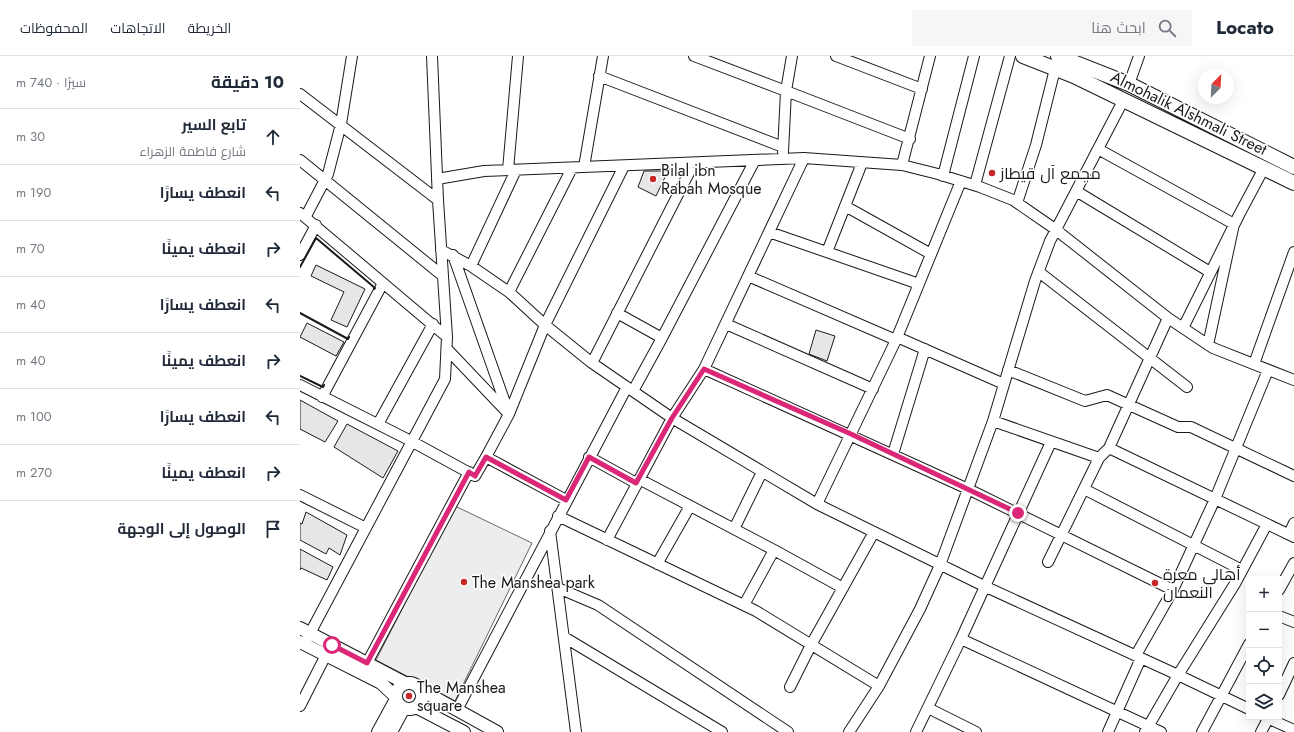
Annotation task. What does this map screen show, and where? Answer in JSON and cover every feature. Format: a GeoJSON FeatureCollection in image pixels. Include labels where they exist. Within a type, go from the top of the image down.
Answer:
{"type":"FeatureCollection","features":[{"type":"Feature","properties":{"kind":"highway","name":"Almohalik Alshmali Street"},"geometry":{"type":"LineString","coordinates":[[1023,56],[1057,62],[1130,84],[1294,167]]}},
{"type":"Feature","properties":{"kind":"highway","name":"Almohalik Alshmali Street"},"geometry":{"type":"LineString","coordinates":[[1057,62],[1123,99],[1294,183]]}},
{"type":"Feature","properties":{"kind":"highway"},"geometry":{"type":"LineString","coordinates":[[1130,84],[1137,96],[1123,99],[1115,88],[1130,84]]}},
{"type":"Feature","properties":{"kind":"main road"},"geometry":{"type":"LineString","coordinates":[[305,631],[405,683],[415,683],[421,690],[497,732]]}},
{"type":"Feature","properties":{"kind":"main road"},"geometry":{"type":"LineString","coordinates":[[302,643],[381,683],[403,703],[464,732]]}},
{"type":"Feature","properties":{"kind":"main road"},"geometry":{"type":"LineString","coordinates":[[391,732],[403,703],[399,687],[405,683]]}},
{"type":"Feature","properties":{"kind":"main road"},"geometry":{"type":"LineString","coordinates":[[378,732],[403,703],[423,697],[421,690]]}},
{"type":"Feature","properties":{"kind":"street"},"geometry":{"type":"LineString","coordinates":[[302,643],[305,631],[366,528],[445,379],[447,337],[438,200],[432,56]]}},
{"type":"Feature","properties":{"kind":"street"},"geometry":{"type":"LineString","coordinates":[[471,266],[512,170],[518,56]]}},
{"type":"Feature","properties":{"kind":"street"},"geometry":{"type":"LineString","coordinates":[[584,167],[603,56]]}},
{"type":"Feature","properties":{"kind":"street"},"geometry":{"type":"LineString","coordinates":[[694,56],[910,139]]}},
{"type":"Feature","properties":{"kind":"street"},"geometry":{"type":"LineString","coordinates":[[783,159],[786,91],[792,56]]}},
{"type":"Feature","properties":{"kind":"street"},"geometry":{"type":"LineString","coordinates":[[836,56],[922,89]]}},
{"type":"Feature","properties":{"kind":"street"},"geometry":{"type":"LineString","coordinates":[[902,165],[910,139],[930,56]]}},
{"type":"Feature","properties":{"kind":"street"},"geometry":{"type":"LineString","coordinates":[[943,176],[974,56]]}},
{"type":"Feature","properties":{"kind":"street"},"geometry":{"type":"LineString","coordinates":[[975,185],[1010,56]]}},
{"type":"Feature","properties":{"kind":"street"},"geometry":{"type":"LineString","coordinates":[[1130,84],[1139,56]]}},
{"type":"Feature","properties":{"kind":"street"},"geometry":{"type":"LineString","coordinates":[[349,57],[341,124],[325,179],[303,215],[447,337]]}},
{"type":"Feature","properties":{"kind":"street"},"geometry":{"type":"LineString","coordinates":[[1017,203],[1036,146],[1057,62]]}},
{"type":"Feature","properties":{"kind":"street"},"geometry":{"type":"LineString","coordinates":[[599,76],[783,147]]}},
{"type":"Feature","properties":{"kind":"street"},"geometry":{"type":"LineString","coordinates":[[300,94],[438,200]]}},
{"type":"Feature","properties":{"kind":"street"},"geometry":{"type":"LineString","coordinates":[[849,732],[879,686],[920,609],[940,565],[993,421],[1039,272],[1055,229],[1076,192],[1123,99]]}},
{"type":"Feature","properties":{"kind":"street"},"geometry":{"type":"LineString","coordinates":[[1098,149],[1234,224]]}},
{"type":"Feature","properties":{"kind":"street"},"geometry":{"type":"LineString","coordinates":[[438,179],[484,171],[804,158],[902,165],[975,185],[1017,203],[1055,229],[1168,318],[1208,345],[1294,380]]}},
{"type":"Feature","properties":{"kind":"street"},"geometry":{"type":"LineString","coordinates":[[607,540],[672,418],[704,369],[804,158]]}},
{"type":"Feature","properties":{"kind":"street"},"geometry":{"type":"LineString","coordinates":[[300,160],[443,276]]}},
{"type":"Feature","properties":{"kind":"street"},"geometry":{"type":"LineString","coordinates":[[457,710],[589,457],[662,338],[754,160]]}},
{"type":"Feature","properties":{"kind":"street"},"geometry":{"type":"LineString","coordinates":[[592,363],[694,163]]}},
{"type":"Feature","properties":{"kind":"street"},"geometry":{"type":"LineString","coordinates":[[827,252],[862,163]]}},
{"type":"Feature","properties":{"kind":"street"},"geometry":{"type":"LineString","coordinates":[[300,384],[322,397],[411,441],[475,476],[509,414],[545,325],[624,166]]}},
{"type":"Feature","properties":{"kind":"street"},"geometry":{"type":"LineString","coordinates":[[510,292],[572,168]]}},
{"type":"Feature","properties":{"kind":"street"},"geometry":{"type":"LineString","coordinates":[[1183,328],[1234,224],[1264,168]]}},
{"type":"Feature","properties":{"kind":"street"},"geometry":{"type":"LineString","coordinates":[[817,504],[897,338],[961,181]]}},
{"type":"Feature","properties":{"kind":"street"},"geometry":{"type":"LineString","coordinates":[[1076,192],[1210,272]]}},
{"type":"Feature","properties":{"kind":"street"},"geometry":{"type":"LineString","coordinates":[[845,206],[931,254]]}},
{"type":"Feature","properties":{"kind":"street"},"geometry":{"type":"LineString","coordinates":[[1208,345],[1234,224]]}},
{"type":"Feature","properties":{"kind":"street"},"geometry":{"type":"LineString","coordinates":[[300,255],[316,225]]}},
{"type":"Feature","properties":{"kind":"street"},"geometry":{"type":"LineString","coordinates":[[769,232],[919,284]]}},
{"type":"Feature","properties":{"kind":"street"},"geometry":{"type":"LineString","coordinates":[[441,250],[453,255],[510,292],[545,325],[592,363],[672,418],[817,504],[984,586],[1178,675],[1246,709]]}},
{"type":"Feature","properties":{"kind":"street"},"geometry":{"type":"LineString","coordinates":[[1254,364],[1294,252]]}},
{"type":"Feature","properties":{"kind":"street"},"geometry":{"type":"LineString","coordinates":[[453,255],[509,414]]}},
{"type":"Feature","properties":{"kind":"street"},"geometry":{"type":"LineString","coordinates":[[1039,272],[1187,387]]}},
{"type":"Feature","properties":{"kind":"street"},"geometry":{"type":"LineString","coordinates":[[748,276],[925,349],[1004,384]]}},
{"type":"Feature","properties":{"kind":"street"},"geometry":{"type":"LineString","coordinates":[[322,397],[383,283]]}},
{"type":"Feature","properties":{"kind":"street"},"geometry":{"type":"LineString","coordinates":[[617,314],[662,338]]}},
{"type":"Feature","properties":{"kind":"street"},"geometry":{"type":"LineString","coordinates":[[1048,562],[1099,458],[1109,448],[1168,318]]}},
{"type":"Feature","properties":{"kind":"street"},"geometry":{"type":"LineString","coordinates":[[378,424],[432,324]]}},
{"type":"Feature","properties":{"kind":"street"},"geometry":{"type":"LineString","coordinates":[[726,324],[873,389]]}},
{"type":"Feature","properties":{"kind":"street"},"geometry":{"type":"LineString","coordinates":[[447,349],[509,414]]}},
{"type":"Feature","properties":{"kind":"street"},"geometry":{"type":"LineString","coordinates":[[893,454],[925,349]]}},
{"type":"Feature","properties":{"kind":"street"},"geometry":{"type":"LineString","coordinates":[[704,369],[851,434],[968,489],[1173,590]]}},
{"type":"Feature","properties":{"kind":"street"},"geometry":{"type":"LineString","coordinates":[[1008,370],[1085,401],[1107,395],[1178,427],[1191,427],[1294,476]]}},
{"type":"Feature","properties":{"kind":"street"},"geometry":{"type":"LineString","coordinates":[[1108,732],[1139,657],[1173,590],[1215,499],[1268,370]]}},
{"type":"Feature","properties":{"kind":"street"},"geometry":{"type":"LineString","coordinates":[[993,421],[1099,458]]}},
{"type":"Feature","properties":{"kind":"street"},"geometry":{"type":"LineString","coordinates":[[916,732],[961,639],[1051,442]]}},
{"type":"Feature","properties":{"kind":"street"},"geometry":{"type":"LineString","coordinates":[[1109,448],[1291,536],[1294,523]]}},
{"type":"Feature","properties":{"kind":"street"},"geometry":{"type":"LineString","coordinates":[[486,457],[566,500]]}},
{"type":"Feature","properties":{"kind":"street"},"geometry":{"type":"LineString","coordinates":[[589,457],[690,506],[842,588]]}},
{"type":"Feature","properties":{"kind":"street"},"geometry":{"type":"LineString","coordinates":[[367,663],[469,472]]}},
{"type":"Feature","properties":{"kind":"street"},"geometry":{"type":"LineString","coordinates":[[734,529],[762,472]]}},
{"type":"Feature","properties":{"kind":"street"},"geometry":{"type":"LineString","coordinates":[[1084,489],[1242,570]]}},
{"type":"Feature","properties":{"kind":"street"},"geometry":{"type":"LineString","coordinates":[[300,495],[366,528]]}},
{"type":"Feature","properties":{"kind":"street"},"geometry":{"type":"LineString","coordinates":[[657,564],[690,506]]}},
{"type":"Feature","properties":{"kind":"street"},"geometry":{"type":"LineString","coordinates":[[558,516],[744,605],[879,686]]}},
{"type":"Feature","properties":{"kind":"street"},"geometry":{"type":"LineString","coordinates":[[1147,729],[1268,524]]}},
{"type":"Feature","properties":{"kind":"street"},"geometry":{"type":"LineString","coordinates":[[550,531],[576,732]]}},
{"type":"Feature","properties":{"kind":"street"},"geometry":{"type":"LineString","coordinates":[[790,687],[811,645],[874,532]]}},
{"type":"Feature","properties":{"kind":"street"},"geometry":{"type":"LineString","coordinates":[[744,605],[774,550]]}},
{"type":"Feature","properties":{"kind":"street"},"geometry":{"type":"LineString","coordinates":[[1282,587],[1290,578],[1294,563]]}},
{"type":"Feature","properties":{"kind":"street"},"geometry":{"type":"LineString","coordinates":[[558,588],[598,605],[788,732]]}},
{"type":"Feature","properties":{"kind":"street"},"geometry":{"type":"LineString","coordinates":[[1282,617],[1294,622]]}},
{"type":"Feature","properties":{"kind":"street"},"geometry":{"type":"LineString","coordinates":[[564,637],[722,732]]}},
{"type":"Feature","properties":{"kind":"street"},"geometry":{"type":"LineString","coordinates":[[961,639],[1117,711],[1147,729],[1161,732]]}},
{"type":"Feature","properties":{"kind":"street"},"geometry":{"type":"LineString","coordinates":[[300,706],[304,687],[332,645]]}},
{"type":"Feature","properties":{"kind":"street"},"geometry":{"type":"LineString","coordinates":[[1202,732],[1247,648]]}},
{"type":"Feature","properties":{"kind":"street"},"geometry":{"type":"LineString","coordinates":[[1282,689],[1293,669]]}},
{"type":"Feature","properties":{"kind":"street"},"geometry":{"type":"LineString","coordinates":[[928,708],[976,732]]}},
{"type":"Feature","properties":{"kind":"street"},"geometry":{"type":"LineString","coordinates":[[1261,732],[1266,720]]}},
{"type":"Feature","properties":{"kind":"street"},"geometry":{"type":"LineString","coordinates":[[1273,720],[1294,730]]}},
{"type":"Feature","properties":{"kind":"shaded area"},"geometry":{"type":"Polygon","coordinates":[[[455,506],[532,543],[455,701],[376,660],[455,506]]]}},
{"type":"Feature","properties":{"kind":"building","name":"Bilal ibn Rabah Mosque"},"geometry":{"type":"Polygon","coordinates":[[[644,171],[668,171],[656,196],[638,187],[644,171]]]}},
{"type":"Feature","properties":{"kind":"building"},"geometry":{"type":"Polygon","coordinates":[[[316,265],[365,289],[347,327],[331,320],[344,292],[311,276],[316,265]]]}},
{"type":"Feature","properties":{"kind":"building"},"geometry":{"type":"Polygon","coordinates":[[[307,323],[344,342],[336,356],[300,337],[307,323]]]}},
{"type":"Feature","properties":{"kind":"building"},"geometry":{"type":"Polygon","coordinates":[[[816,330],[835,336],[827,361],[809,354],[816,330]]]}},
{"type":"Feature","properties":{"kind":"building"},"geometry":{"type":"Polygon","coordinates":[[[300,400],[338,421],[325,442],[300,429],[300,400]]]}},
{"type":"Feature","properties":{"kind":"building"},"geometry":{"type":"Polygon","coordinates":[[[347,424],[398,451],[383,478],[334,447],[347,424]]]}},
{"type":"Feature","properties":{"kind":"building"},"geometry":{"type":"Polygon","coordinates":[[[306,512],[347,535],[340,555],[329,548],[326,554],[300,540],[300,523],[302,524],[306,512]]]}},
{"type":"Feature","properties":{"kind":"building"},"geometry":{"type":"Polygon","coordinates":[[[300,549],[333,567],[327,580],[301,568],[300,570],[300,549]]]}},
{"type":"Feature","properties":{"kind":"wall"},"geometry":{"type":"LineString","coordinates":[[300,267],[316,238],[375,288],[374,289]]}},
{"type":"Feature","properties":{"kind":"wall"},"geometry":{"type":"LineString","coordinates":[[300,313],[348,339],[349,337]]}},
{"type":"Feature","properties":{"kind":"wall"},"geometry":{"type":"LineString","coordinates":[[300,376],[323,387],[324,385]]}},
{"type":"Feature","properties":{"kind":"place","name":"مجمع آل قيطاز"},"geometry":{"type":"Point","coordinates":[992,173]}},
{"type":"Feature","properties":{"kind":"place","name":"Bilal ibn Rabah Mosque"},"geometry":{"type":"Point","coordinates":[653,179]}},
{"type":"Feature","properties":{"kind":"place","name":"The Manshea park"},"geometry":{"type":"Point","coordinates":[464,582]}},
{"type":"Feature","properties":{"kind":"place","name":"أهالي معرة النعمان"},"geometry":{"type":"Point","coordinates":[1155,583]}},
{"type":"Feature","properties":{"kind":"place","name":"The Manshea square"},"geometry":{"type":"Point","coordinates":[409,696]}},
{"type":"Feature","properties":{"kind":"route"},"geometry":{"type":"LineString","coordinates":[[332,645],[367,663],[469,472],[475,476],[486,457],[566,500],[589,457],[636,483],[672,418],[704,369],[851,434],[1018,513]]}}]}
